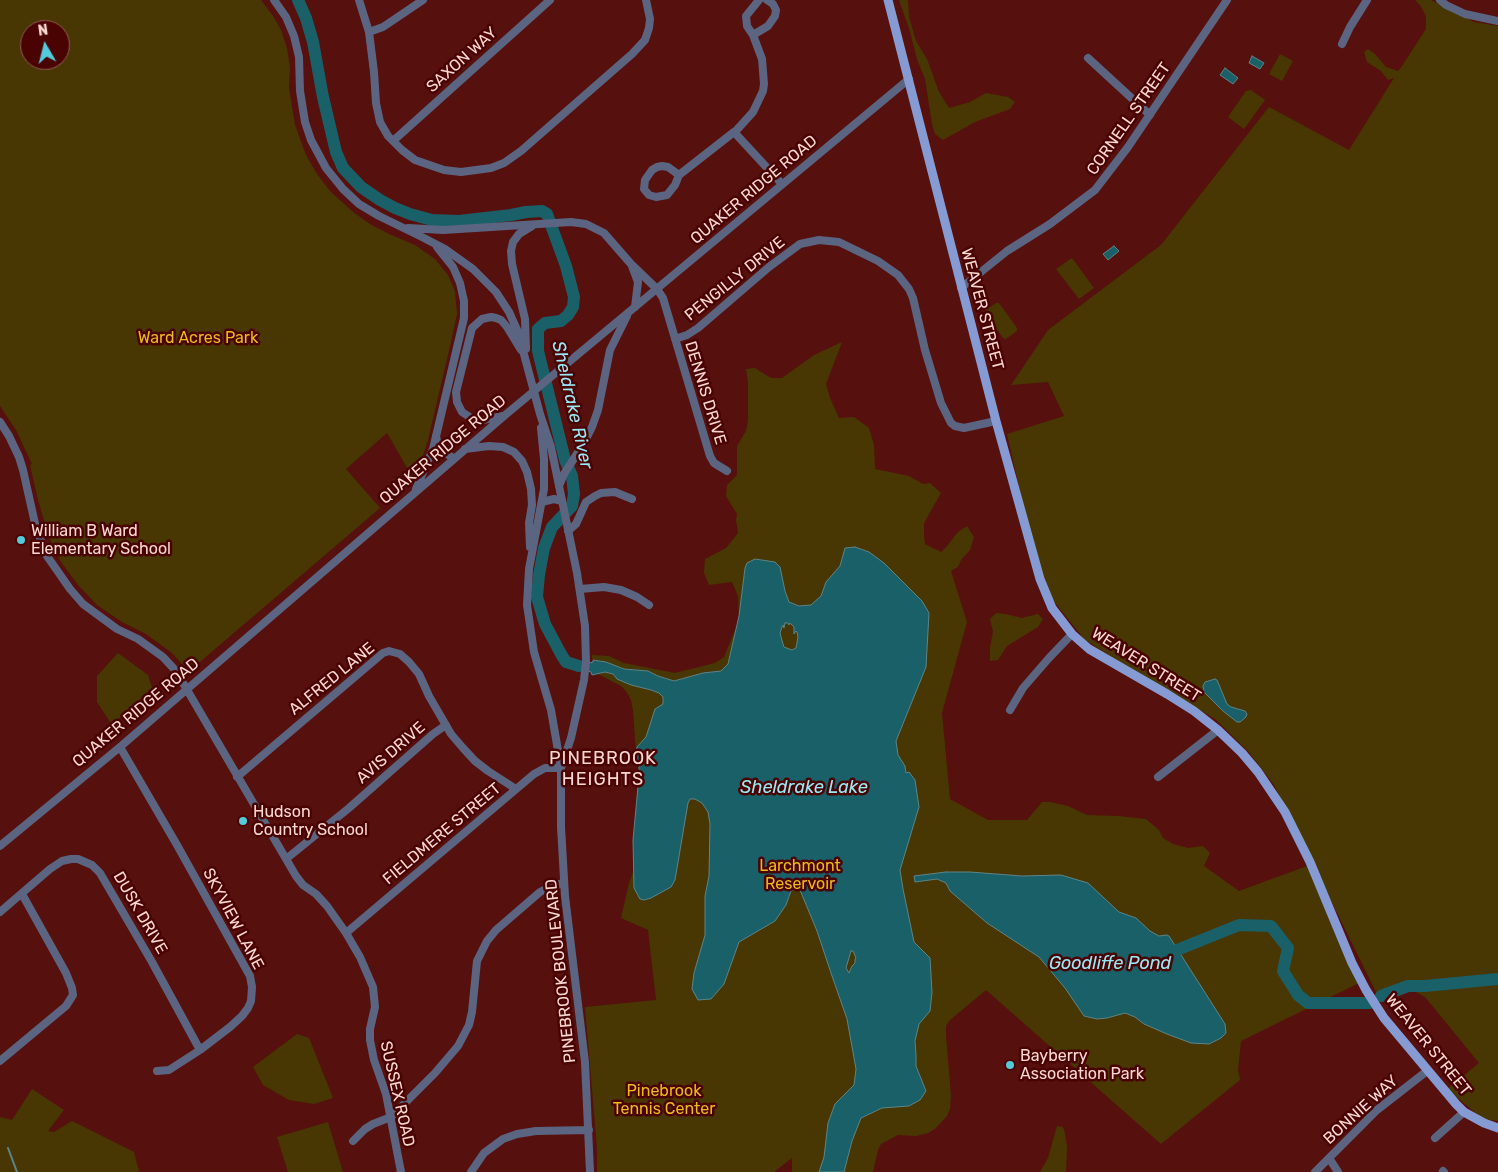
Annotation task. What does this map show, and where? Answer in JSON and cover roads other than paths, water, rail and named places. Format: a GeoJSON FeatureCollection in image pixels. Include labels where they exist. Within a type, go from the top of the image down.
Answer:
{"type":"FeatureCollection","features":[{"type":"Feature","properties":{"kind":"main road","name":"WEAVER STREET"},"geometry":{"type":"LineString","coordinates":[[888,0],[996,421],[1040,579],[1052,608],[1072,634],[1089,649],[1194,711],[1218,730],[1242,753],[1275,795],[1285,812],[1310,862],[1352,963],[1384,1018],[1427,1071],[1464,1112],[1498,1130]]}},
{"type":"Feature","properties":{"kind":"street","name":"PINEBROOK BOULEVARD"},"geometry":{"type":"LineString","coordinates":[[274,0],[286,17],[297,46],[302,112],[311,140],[320,159],[334,179],[352,198],[379,216],[435,244],[473,269],[496,292],[514,323],[526,358],[551,448],[580,589],[585,626],[586,651],[582,689],[571,738],[561,768]]}},
{"type":"Feature","properties":{"kind":"street"},"geometry":{"type":"LineString","coordinates":[[359,0],[369,32],[376,103],[380,122],[393,141],[415,160],[444,170],[460,172],[491,168],[504,163],[521,151],[632,54],[645,40],[649,28],[650,19],[646,0]]}},
{"type":"Feature","properties":{"kind":"street"},"geometry":{"type":"LineString","coordinates":[[369,32],[383,27],[423,0]]}},
{"type":"Feature","properties":{"kind":"street","name":"SAXON WAY"},"geometry":{"type":"LineString","coordinates":[[393,141],[550,0]]}},
{"type":"Feature","properties":{"kind":"street"},"geometry":{"type":"LineString","coordinates":[[679,175],[668,167],[657,167],[648,174],[644,189],[656,197],[667,195],[672,190],[679,175],[713,147],[734,133],[753,112],[764,84],[762,59],[753,35],[747,26],[746,16],[759,0]]}},
{"type":"Feature","properties":{"kind":"street"},"geometry":{"type":"LineString","coordinates":[[753,35],[768,26],[774,18],[776,10],[773,4],[766,0]]}},
{"type":"Feature","properties":{"kind":"street","name":"CORNELL STREET"},"geometry":{"type":"LineString","coordinates":[[961,288],[1007,251],[1050,224],[1095,190],[1128,147],[1226,0]]}},
{"type":"Feature","properties":{"kind":"street"},"geometry":{"type":"LineString","coordinates":[[1342,44],[1367,0]]}},
{"type":"Feature","properties":{"kind":"street"},"geometry":{"type":"LineString","coordinates":[[1441,1],[1465,14],[1498,21]]}},
{"type":"Feature","properties":{"kind":"street"},"geometry":{"type":"LineString","coordinates":[[1088,58],[1150,115]]}},
{"type":"Feature","properties":{"kind":"street","name":"QUAKER RIDGE ROAD"},"geometry":{"type":"LineString","coordinates":[[0,846],[120,747],[504,416],[908,79]]}},
{"type":"Feature","properties":{"kind":"street"},"geometry":{"type":"LineString","coordinates":[[734,133],[782,184]]}},
{"type":"Feature","properties":{"kind":"street","name":"DENNIS DRIVE"},"geometry":{"type":"LineString","coordinates":[[403,227],[444,230],[554,222],[579,223],[586,224],[608,237],[656,289],[665,304],[710,456],[714,463],[727,471]]}},
{"type":"Feature","properties":{"kind":"street"},"geometry":{"type":"LineString","coordinates":[[526,358],[525,319],[512,264],[511,251],[513,242],[519,234],[526,228],[538,224]]}},
{"type":"Feature","properties":{"kind":"street","name":"PENGILLY DRIVE"},"geometry":{"type":"LineString","coordinates":[[675,339],[687,335],[698,328],[800,244],[819,240],[839,242],[878,261],[898,275],[910,289],[940,404],[951,423],[954,426],[964,428],[996,421]]}},
{"type":"Feature","properties":{"kind":"street"},"geometry":{"type":"LineString","coordinates":[[415,492],[436,436],[463,327],[465,309],[463,292],[457,274],[435,244]]}},
{"type":"Feature","properties":{"kind":"street"},"geometry":{"type":"LineString","coordinates":[[559,487],[564,474],[588,435],[595,418],[610,350],[632,309],[638,282],[632,264]]}},
{"type":"Feature","properties":{"kind":"street"},"geometry":{"type":"LineString","coordinates":[[504,416],[474,420],[462,412],[457,402],[456,392],[472,328],[478,321],[486,317],[500,320],[507,327],[526,358]]}},
{"type":"Feature","properties":{"kind":"street","name":"PINEBROOK BOULEVARD"},"geometry":{"type":"LineString","coordinates":[[540,414],[545,470],[542,502],[530,560],[526,596],[534,652],[551,710],[561,768],[561,827],[564,882],[584,1046],[590,1172]]}},
{"type":"Feature","properties":{"kind":"street","name":"SUSSEX ROAD"},"geometry":{"type":"LineString","coordinates":[[0,422],[19,457],[36,528],[47,556],[70,589],[84,604],[117,629],[138,639],[163,656],[176,671],[286,859],[303,885],[316,894],[327,906],[360,957],[373,987],[375,1007],[370,1029],[370,1040],[374,1060],[386,1094],[401,1172]]}},
{"type":"Feature","properties":{"kind":"street"},"geometry":{"type":"LineString","coordinates":[[436,436],[442,450],[454,459]]}},
{"type":"Feature","properties":{"kind":"street"},"geometry":{"type":"LineString","coordinates":[[465,449],[496,446],[514,452],[522,461],[529,481],[531,496],[529,523],[530,560]]}},
{"type":"Feature","properties":{"kind":"street"},"geometry":{"type":"LineString","coordinates":[[568,531],[576,524],[586,502],[595,496],[601,493],[615,492],[632,499]]}},
{"type":"Feature","properties":{"kind":"street"},"geometry":{"type":"LineString","coordinates":[[542,502],[554,499],[562,501]]}},
{"type":"Feature","properties":{"kind":"street"},"geometry":{"type":"LineString","coordinates":[[580,589],[604,587],[621,590],[649,605]]}},
{"type":"Feature","properties":{"kind":"street"},"geometry":{"type":"LineString","coordinates":[[1010,710],[1023,688],[1072,634]]}},
{"type":"Feature","properties":{"kind":"street","name":"ALFRED LANE"},"geometry":{"type":"LineString","coordinates":[[237,777],[383,653],[389,651],[400,654],[419,674],[429,696],[451,734],[475,761],[516,789]]}},
{"type":"Feature","properties":{"kind":"street","name":"AVIS DRIVE"},"geometry":{"type":"LineString","coordinates":[[286,859],[446,725]]}},
{"type":"Feature","properties":{"kind":"street"},"geometry":{"type":"LineString","coordinates":[[1158,777],[1218,730]]}},
{"type":"Feature","properties":{"kind":"street","name":"SKYVIEW LANE"},"geometry":{"type":"LineString","coordinates":[[120,747],[178,845],[250,976],[252,994],[248,1008],[236,1022],[200,1050],[169,1070],[157,1071]]}},
{"type":"Feature","properties":{"kind":"street","name":"FIELDMERE STREET"},"geometry":{"type":"LineString","coordinates":[[346,933],[541,769],[550,767],[561,768]]}},
{"type":"Feature","properties":{"kind":"street","name":"DUSK DRIVE"},"geometry":{"type":"LineString","coordinates":[[0,912],[62,861],[78,859],[92,865],[100,873],[152,962],[200,1050]]}},
{"type":"Feature","properties":{"kind":"street"},"geometry":{"type":"LineString","coordinates":[[353,1141],[365,1129],[391,1117],[435,1073],[458,1046],[469,1025],[477,961],[487,941],[496,930],[540,892],[564,882]]}},
{"type":"Feature","properties":{"kind":"street"},"geometry":{"type":"LineString","coordinates":[[0,1061],[66,1006],[72,1000],[73,995],[66,973],[22,894]]}},
{"type":"Feature","properties":{"kind":"street","name":"BONNIE WAY"},"geometry":{"type":"LineString","coordinates":[[1315,1172],[1377,1110],[1427,1071]]}},
{"type":"Feature","properties":{"kind":"street"},"geometry":{"type":"LineString","coordinates":[[1435,1138],[1464,1112]]}},
{"type":"Feature","properties":{"kind":"street"},"geometry":{"type":"LineString","coordinates":[[471,1172],[484,1154],[503,1139],[517,1134],[536,1131],[589,1130]]}},
{"type":"Feature","properties":{"kind":"street"},"geometry":{"type":"LineString","coordinates":[[1329,1158],[1338,1172]]}},
{"type":"Feature","properties":{"kind":"water"},"geometry":{"type":"Polygon","coordinates":[[[1252,56],[1264,63],[1260,69],[1249,63],[1252,56]]]}},
{"type":"Feature","properties":{"kind":"water"},"geometry":{"type":"Polygon","coordinates":[[[1225,68],[1238,78],[1233,84],[1220,75],[1225,68]]]}},
{"type":"Feature","properties":{"kind":"water"},"geometry":{"type":"Polygon","coordinates":[[[1114,246],[1119,251],[1108,260],[1103,254],[1114,246]]]}},
{"type":"Feature","properties":{"kind":"water","name":"Sheldrake Lake"},"geometry":{"type":"Polygon","coordinates":[[[855,547],[869,552],[884,563],[922,601],[929,613],[926,667],[896,741],[898,755],[905,766],[906,773],[909,772],[915,780],[919,807],[900,870],[914,942],[930,958],[932,992],[930,1011],[919,1024],[915,1041],[916,1066],[926,1091],[920,1100],[909,1106],[882,1108],[861,1118],[852,1141],[844,1172],[819,1172],[824,1157],[828,1123],[835,1104],[854,1085],[856,1069],[847,1019],[817,931],[800,890],[796,887],[791,891],[786,905],[775,921],[739,942],[724,984],[711,999],[698,1000],[692,989],[694,973],[705,935],[705,896],[709,876],[710,824],[708,812],[702,803],[695,799],[690,799],[675,880],[671,887],[651,898],[640,899],[634,888],[633,840],[639,776],[636,752],[637,747],[646,737],[655,709],[663,704],[663,697],[659,693],[617,679],[613,674],[605,672],[592,675],[591,672],[581,669],[579,666],[593,662],[593,660],[606,662],[624,669],[648,671],[674,681],[703,673],[721,671],[728,664],[739,616],[747,563],[755,559],[775,562],[780,567],[789,602],[799,606],[811,605],[821,596],[826,582],[840,566],[845,548],[855,547]],[[785,623],[780,633],[784,647],[792,650],[796,648],[797,632],[794,634],[794,627],[790,623],[789,625],[785,623]],[[851,951],[846,968],[849,973],[856,958],[853,951],[851,951]]]}},
{"type":"Feature","properties":{"kind":"water"},"geometry":{"type":"Polygon","coordinates":[[[1215,679],[1227,704],[1245,711],[1247,714],[1240,722],[1237,722],[1223,711],[1204,692],[1203,686],[1205,682],[1215,679]]]}},
{"type":"Feature","properties":{"kind":"water","name":"Goodliffe Pond"},"geometry":{"type":"Polygon","coordinates":[[[946,872],[1022,876],[1061,875],[1088,883],[1119,912],[1136,918],[1150,931],[1159,936],[1169,936],[1225,1024],[1226,1033],[1209,1044],[1191,1043],[1144,1024],[1135,1017],[1125,1013],[1097,1019],[1084,1016],[1065,988],[1039,957],[987,923],[950,891],[946,883],[937,879],[915,882],[914,876],[946,872]]]}},
{"type":"Feature","properties":{"kind":"waterway","name":"Sheldrake River"},"geometry":{"type":"LineString","coordinates":[[298,0],[313,42],[336,152],[343,168],[361,187],[395,208],[432,220],[459,221],[542,211],[547,214],[566,266],[574,297],[573,307],[568,315],[561,321],[545,323],[538,329],[538,351],[565,460],[572,476],[574,494],[572,506],[552,527],[544,548],[537,597],[545,624],[561,654],[566,662],[579,666]]}},
{"type":"Feature","properties":{"kind":"waterway","name":"Sheldrake River"},"geometry":{"type":"LineString","coordinates":[[1177,950],[1239,925],[1271,926],[1288,948],[1283,971],[1298,995],[1308,1003],[1370,1003]]}},
{"type":"Feature","properties":{"kind":"waterway","name":"Sheldrake River"},"geometry":{"type":"LineString","coordinates":[[1381,996],[1408,986],[1498,979]]}},
{"type":"Feature","properties":{"kind":"waterway"},"geometry":{"type":"LineString","coordinates":[[8,1148],[17,1172]]}},
{"type":"Feature","properties":{"kind":"place","name":"William B Ward Elementary School"},"geometry":{"type":"Point","coordinates":[21,540]}},
{"type":"Feature","properties":{"kind":"place","name":"Hudson Country School"},"geometry":{"type":"Point","coordinates":[243,821]}},
{"type":"Feature","properties":{"kind":"place","name":"Bayberry Association Park"},"geometry":{"type":"Point","coordinates":[1010,1065]}},
{"type":"Feature","properties":{"kind":"district","name":"PINEBROOK HEIGHTS"},"geometry":{"type":"Point","coordinates":[603,770]}},
{"type":"Feature","properties":{"kind":"park label","name":"Ward Acres Park"},"geometry":{"type":"Point","coordinates":[198,338]}},
{"type":"Feature","properties":{"kind":"park label","name":"Larchmont Reservoir"},"geometry":{"type":"Point","coordinates":[800,875]}},
{"type":"Feature","properties":{"kind":"park label","name":"Pinebrook Tennis Center"},"geometry":{"type":"Point","coordinates":[664,1100]}}]}
